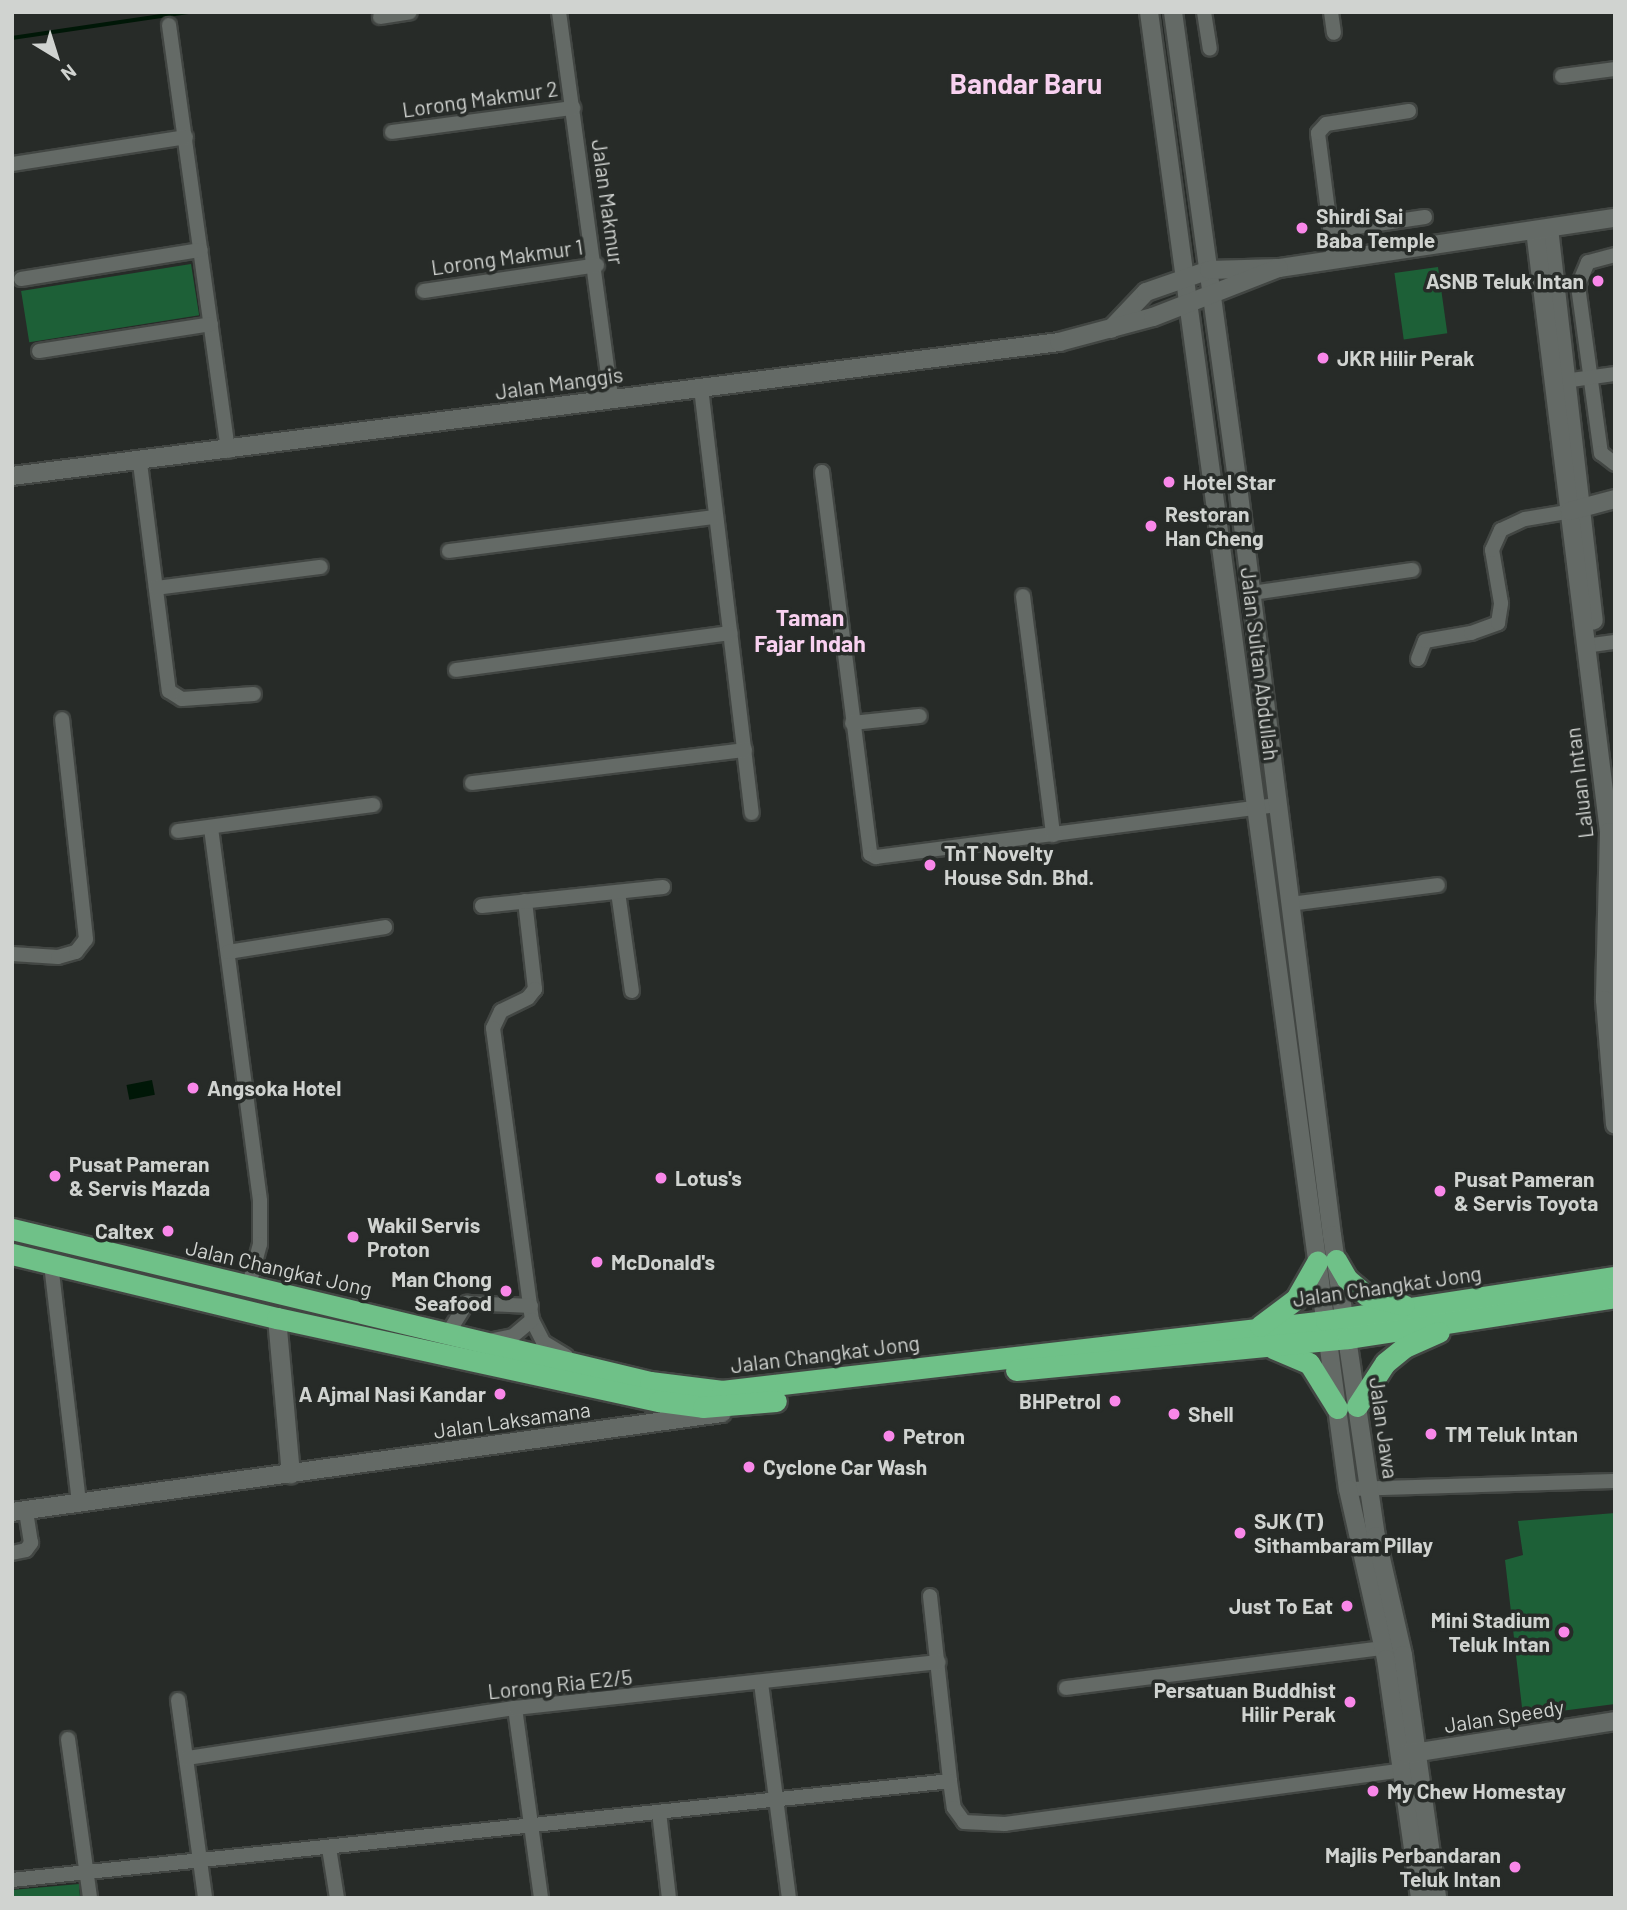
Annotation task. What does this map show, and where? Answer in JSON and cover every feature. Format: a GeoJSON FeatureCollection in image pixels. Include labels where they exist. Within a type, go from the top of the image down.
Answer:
{"type":"FeatureCollection","features":[{"type":"Feature","properties":{"kind":"highway","name":"Jalan Changkat Jong"},"geometry":{"type":"LineString","coordinates":[[12,1229],[680,1387],[740,1391],[1337,1329],[1473,1319],[1614,1287]]}},
{"type":"Feature","properties":{"kind":"highway","name":"Jalan Changkat Jong"},"geometry":{"type":"LineString","coordinates":[[12,1254],[277,1318],[659,1401],[738,1406],[1260,1337]]}},
{"type":"Feature","properties":{"kind":"highway"},"geometry":{"type":"LineString","coordinates":[[1414,1307],[1366,1295],[1327,1261],[1260,1337],[1309,1363],[1347,1407],[1374,1375],[1405,1347],[1473,1319]]}},
{"type":"Feature","properties":{"kind":"highway","name":"Jalan Changkat Jong"},"geometry":{"type":"LineString","coordinates":[[1337,1329],[1414,1307],[1614,1287]]}},
{"type":"Feature","properties":{"kind":"highway"},"geometry":{"type":"LineString","coordinates":[[344,1309],[387,1329],[395,1344]]}},
{"type":"Feature","properties":{"kind":"street"},"geometry":{"type":"LineString","coordinates":[[380,17],[410,12]]}},
{"type":"Feature","properties":{"kind":"street","name":"Jalan Makmur"},"geometry":{"type":"LineString","coordinates":[[559,12],[597,265],[611,399]]}},
{"type":"Feature","properties":{"kind":"street","name":"Jalan Sultan Abdullah"},"geometry":{"type":"LineString","coordinates":[[1150,12],[1256,808],[1337,1329]]}},
{"type":"Feature","properties":{"kind":"street","name":"Jalan Sultan Abdullah"},"geometry":{"type":"LineString","coordinates":[[1173,12],[1252,593],[1290,904],[1327,1261]]}},
{"type":"Feature","properties":{"kind":"street"},"geometry":{"type":"LineString","coordinates":[[1204,12],[1210,49]]}},
{"type":"Feature","properties":{"kind":"street"},"geometry":{"type":"LineString","coordinates":[[1331,12],[1334,33]]}},
{"type":"Feature","properties":{"kind":"street"},"geometry":{"type":"LineString","coordinates":[[169,25],[228,451]]}},
{"type":"Feature","properties":{"kind":"street"},"geometry":{"type":"LineString","coordinates":[[1562,76],[1615,69]]}},
{"type":"Feature","properties":{"kind":"street","name":"Lorong Makmur 2"},"geometry":{"type":"LineString","coordinates":[[392,132],[573,108]]}},
{"type":"Feature","properties":{"kind":"street"},"geometry":{"type":"LineString","coordinates":[[1334,258],[1318,133],[1326,124],[1409,111]]}},
{"type":"Feature","properties":{"kind":"street"},"geometry":{"type":"LineString","coordinates":[[12,164],[186,137]]}},
{"type":"Feature","properties":{"kind":"street"},"geometry":{"type":"LineString","coordinates":[[1330,231],[1425,217]]}},
{"type":"Feature","properties":{"kind":"street"},"geometry":{"type":"LineString","coordinates":[[1111,329],[1146,292],[1184,276],[1209,270],[1279,268],[1615,218]]}},
{"type":"Feature","properties":{"kind":"street","name":"Laluan Intan"},"geometry":{"type":"LineString","coordinates":[[1542,229],[1575,512],[1599,644],[1615,783]]}},
{"type":"Feature","properties":{"kind":"street"},"geometry":{"type":"LineString","coordinates":[[21,279],[201,250]]}},
{"type":"Feature","properties":{"kind":"street"},"geometry":{"type":"LineString","coordinates":[[1615,255],[1588,262],[1581,271],[1578,285],[1588,377],[1601,453],[1615,464]]}},
{"type":"Feature","properties":{"kind":"street","name":"Lorong Makmur 1"},"geometry":{"type":"LineString","coordinates":[[424,291],[597,265]]}},
{"type":"Feature","properties":{"kind":"street","name":"Jalan Manggis"},"geometry":{"type":"LineString","coordinates":[[12,476],[139,463],[611,399],[990,352],[1111,329],[1213,296],[1279,268]]}},
{"type":"Feature","properties":{"kind":"street"},"geometry":{"type":"LineString","coordinates":[[39,351],[211,324]]}},
{"type":"Feature","properties":{"kind":"street"},"geometry":{"type":"LineString","coordinates":[[1559,382],[1615,374]]}},
{"type":"Feature","properties":{"kind":"street"},"geometry":{"type":"LineString","coordinates":[[701,388],[752,813]]}},
{"type":"Feature","properties":{"kind":"street"},"geometry":{"type":"LineString","coordinates":[[139,463],[166,675],[174,697],[254,694]]}},
{"type":"Feature","properties":{"kind":"street"},"geometry":{"type":"LineString","coordinates":[[822,472],[870,854],[876,857],[1278,805]]}},
{"type":"Feature","properties":{"kind":"street"},"geometry":{"type":"LineString","coordinates":[[1575,512],[1615,499]]}},
{"type":"Feature","properties":{"kind":"street"},"geometry":{"type":"LineString","coordinates":[[1418,659],[1425,641],[1471,633],[1498,622],[1501,603],[1492,550],[1501,530],[1525,519],[1575,512],[1615,511]]}},
{"type":"Feature","properties":{"kind":"street"},"geometry":{"type":"LineString","coordinates":[[449,551],[716,517]]}},
{"type":"Feature","properties":{"kind":"street"},"geometry":{"type":"LineString","coordinates":[[156,587],[321,567]]}},
{"type":"Feature","properties":{"kind":"street"},"geometry":{"type":"LineString","coordinates":[[1252,593],[1412,570]]}},
{"type":"Feature","properties":{"kind":"street"},"geometry":{"type":"LineString","coordinates":[[1023,596],[1053,835]]}},
{"type":"Feature","properties":{"kind":"street"},"geometry":{"type":"LineString","coordinates":[[456,670],[730,633]]}},
{"type":"Feature","properties":{"kind":"street","name":"Laluan Intan"},"geometry":{"type":"LineString","coordinates":[[1599,644],[1609,832],[1610,999],[1615,1125]]}},
{"type":"Feature","properties":{"kind":"street"},"geometry":{"type":"LineString","coordinates":[[852,723],[920,716]]}},
{"type":"Feature","properties":{"kind":"street"},"geometry":{"type":"LineString","coordinates":[[12,954],[58,957],[76,952],[86,939],[62,719]]}},
{"type":"Feature","properties":{"kind":"street"},"geometry":{"type":"LineString","coordinates":[[472,783],[745,750]]}},
{"type":"Feature","properties":{"kind":"street"},"geometry":{"type":"LineString","coordinates":[[177,831],[373,806]]}},
{"type":"Feature","properties":{"kind":"street"},"geometry":{"type":"LineString","coordinates":[[211,828],[262,1220],[249,1285]]}},
{"type":"Feature","properties":{"kind":"street"},"geometry":{"type":"LineString","coordinates":[[1290,904],[1438,884]]}},
{"type":"Feature","properties":{"kind":"street"},"geometry":{"type":"LineString","coordinates":[[482,906],[663,887]]}},
{"type":"Feature","properties":{"kind":"street"},"geometry":{"type":"LineString","coordinates":[[618,892],[632,991]]}},
{"type":"Feature","properties":{"kind":"street"},"geometry":{"type":"LineString","coordinates":[[525,901],[535,989],[528,998],[502,1011],[493,1028],[532,1313],[543,1342],[579,1363]]}},
{"type":"Feature","properties":{"kind":"street"},"geometry":{"type":"LineString","coordinates":[[228,952],[385,927]]}},
{"type":"Feature","properties":{"kind":"street"},"geometry":{"type":"LineString","coordinates":[[51,1264],[79,1502]]}},
{"type":"Feature","properties":{"kind":"street"},"geometry":{"type":"LineString","coordinates":[[448,1333],[467,1303],[532,1313]]}},
{"type":"Feature","properties":{"kind":"street"},"geometry":{"type":"LineString","coordinates":[[485,1341],[513,1336],[532,1313]]}},
{"type":"Feature","properties":{"kind":"street"},"geometry":{"type":"LineString","coordinates":[[277,1318],[290,1474]]}},
{"type":"Feature","properties":{"kind":"street","name":"Jalan Jawa"},"geometry":{"type":"LineString","coordinates":[[1337,1329],[1347,1407],[1348,1489],[1387,1639]]}},
{"type":"Feature","properties":{"kind":"street","name":"Jalan Laksamana"},"geometry":{"type":"LineString","coordinates":[[19,1511],[693,1419],[738,1406]]}},
{"type":"Feature","properties":{"kind":"street","name":"Jalan Jawa"},"geometry":{"type":"LineString","coordinates":[[1347,1407],[1369,1488],[1387,1639],[1437,1898]]}},
{"type":"Feature","properties":{"kind":"street"},"geometry":{"type":"LineString","coordinates":[[1348,1489],[1615,1481]]}},
{"type":"Feature","properties":{"kind":"street"},"geometry":{"type":"LineString","coordinates":[[12,1553],[26,1550],[31,1543],[19,1511]]}},
{"type":"Feature","properties":{"kind":"street"},"geometry":{"type":"LineString","coordinates":[[930,1596],[954,1808],[964,1822],[985,1826],[1410,1761]]}},
{"type":"Feature","properties":{"kind":"street"},"geometry":{"type":"LineString","coordinates":[[1066,1688],[1387,1639]]}},
{"type":"Feature","properties":{"kind":"street","name":"Lorong Ria E2/5"},"geometry":{"type":"LineString","coordinates":[[187,1758],[515,1708],[761,1684],[939,1662]]}},
{"type":"Feature","properties":{"kind":"street"},"geometry":{"type":"LineString","coordinates":[[761,1684],[789,1898]]}},
{"type":"Feature","properties":{"kind":"street"},"geometry":{"type":"LineString","coordinates":[[178,1700],[205,1898]]}},
{"type":"Feature","properties":{"kind":"street"},"geometry":{"type":"LineString","coordinates":[[515,1708],[541,1898]]}},
{"type":"Feature","properties":{"kind":"street","name":"Jalan Speedy"},"geometry":{"type":"LineString","coordinates":[[1410,1761],[1615,1721]]}},
{"type":"Feature","properties":{"kind":"street"},"geometry":{"type":"LineString","coordinates":[[68,1739],[90,1898]]}},
{"type":"Feature","properties":{"kind":"street","name":"Jalan Jawa"},"geometry":{"type":"LineString","coordinates":[[1410,1761],[1420,1898]]}},
{"type":"Feature","properties":{"kind":"street"},"geometry":{"type":"LineString","coordinates":[[12,1880],[950,1781]]}},
{"type":"Feature","properties":{"kind":"street"},"geometry":{"type":"LineString","coordinates":[[659,1812],[669,1898]]}},
{"type":"Feature","properties":{"kind":"street"},"geometry":{"type":"LineString","coordinates":[[329,1848],[337,1898]]}},
{"type":"Feature","properties":{"kind":"green space"},"geometry":{"type":"Polygon","coordinates":[[[191,264],[199,315],[29,342],[21,291],[191,264]]]}},
{"type":"Feature","properties":{"kind":"green space"},"geometry":{"type":"Polygon","coordinates":[[[1438,267],[1447,333],[1404,339],[1394,273],[1438,267]]]}},
{"type":"Feature","properties":{"kind":"green space","name":"Mini Stadium Teluk Intan"},"geometry":{"type":"Polygon","coordinates":[[[1615,1513],[1615,1704],[1523,1716],[1505,1560],[1523,1555],[1518,1521],[1615,1513]]]}},
{"type":"Feature","properties":{"kind":"green space"},"geometry":{"type":"Polygon","coordinates":[[[79,1884],[80,1898],[12,1898],[12,1890],[79,1884]]]}},
{"type":"Feature","properties":{"kind":"shaded area"},"geometry":{"type":"Polygon","coordinates":[[[152,1080],[155,1095],[129,1100],[126,1085],[152,1080]]]}},
{"type":"Feature","properties":{"kind":"waterway"},"geometry":{"type":"LineString","coordinates":[[12,38],[188,12]]}},
{"type":"Feature","properties":{"kind":"place","name":"Shirdi Sai Baba Temple"},"geometry":{"type":"Point","coordinates":[1302,228]}},
{"type":"Feature","properties":{"kind":"place","name":"ASNB Teluk Intan"},"geometry":{"type":"Point","coordinates":[1598,281]}},
{"type":"Feature","properties":{"kind":"place","name":"JKR Hilir Perak"},"geometry":{"type":"Point","coordinates":[1323,358]}},
{"type":"Feature","properties":{"kind":"place","name":"Hotel Star"},"geometry":{"type":"Point","coordinates":[1169,482]}},
{"type":"Feature","properties":{"kind":"place","name":"Restoran Han Cheng"},"geometry":{"type":"Point","coordinates":[1151,526]}},
{"type":"Feature","properties":{"kind":"place","name":"TnT Novelty House Sdn. Bhd."},"geometry":{"type":"Point","coordinates":[930,865]}},
{"type":"Feature","properties":{"kind":"place","name":"Angsoka Hotel"},"geometry":{"type":"Point","coordinates":[193,1088]}},
{"type":"Feature","properties":{"kind":"place","name":"Pusat Pameran & Servis Mazda"},"geometry":{"type":"Point","coordinates":[55,1176]}},
{"type":"Feature","properties":{"kind":"place","name":"Lotus's"},"geometry":{"type":"Point","coordinates":[661,1178]}},
{"type":"Feature","properties":{"kind":"place","name":"Pusat Pameran & Servis Toyota"},"geometry":{"type":"Point","coordinates":[1440,1191]}},
{"type":"Feature","properties":{"kind":"place","name":"Caltex"},"geometry":{"type":"Point","coordinates":[168,1231]}},
{"type":"Feature","properties":{"kind":"place","name":"Wakil Servis Proton"},"geometry":{"type":"Point","coordinates":[353,1237]}},
{"type":"Feature","properties":{"kind":"place","name":"McDonald's"},"geometry":{"type":"Point","coordinates":[597,1262]}},
{"type":"Feature","properties":{"kind":"place","name":"Man Chong Seafood"},"geometry":{"type":"Point","coordinates":[506,1291]}},
{"type":"Feature","properties":{"kind":"place","name":"A Ajmal Nasi Kandar"},"geometry":{"type":"Point","coordinates":[500,1394]}},
{"type":"Feature","properties":{"kind":"place","name":"BHPetrol"},"geometry":{"type":"Point","coordinates":[1115,1401]}},
{"type":"Feature","properties":{"kind":"place","name":"Shell"},"geometry":{"type":"Point","coordinates":[1174,1414]}},
{"type":"Feature","properties":{"kind":"place","name":"TM Teluk Intan"},"geometry":{"type":"Point","coordinates":[1431,1434]}},
{"type":"Feature","properties":{"kind":"place","name":"Petron"},"geometry":{"type":"Point","coordinates":[889,1436]}},
{"type":"Feature","properties":{"kind":"place","name":"Cyclone Car Wash"},"geometry":{"type":"Point","coordinates":[749,1467]}},
{"type":"Feature","properties":{"kind":"place","name":"SJK (T) Sithambaram Pillay"},"geometry":{"type":"Point","coordinates":[1240,1533]}},
{"type":"Feature","properties":{"kind":"place","name":"Just To Eat"},"geometry":{"type":"Point","coordinates":[1347,1606]}},
{"type":"Feature","properties":{"kind":"place","name":"Mini Stadium Teluk Intan"},"geometry":{"type":"Point","coordinates":[1564,1632]}},
{"type":"Feature","properties":{"kind":"place","name":"Persatuan Buddhist Hilir Perak"},"geometry":{"type":"Point","coordinates":[1350,1702]}},
{"type":"Feature","properties":{"kind":"place","name":"My Chew Homestay"},"geometry":{"type":"Point","coordinates":[1373,1791]}},
{"type":"Feature","properties":{"kind":"place","name":"Majlis Perbandaran Teluk Intan"},"geometry":{"type":"Point","coordinates":[1515,1867]}},
{"type":"Feature","properties":{"kind":"district","name":"Bandar Baru"},"geometry":{"type":"Point","coordinates":[1026,83]}},
{"type":"Feature","properties":{"kind":"district","name":"Taman Fajar Indah"},"geometry":{"type":"Point","coordinates":[810,630]}}]}
